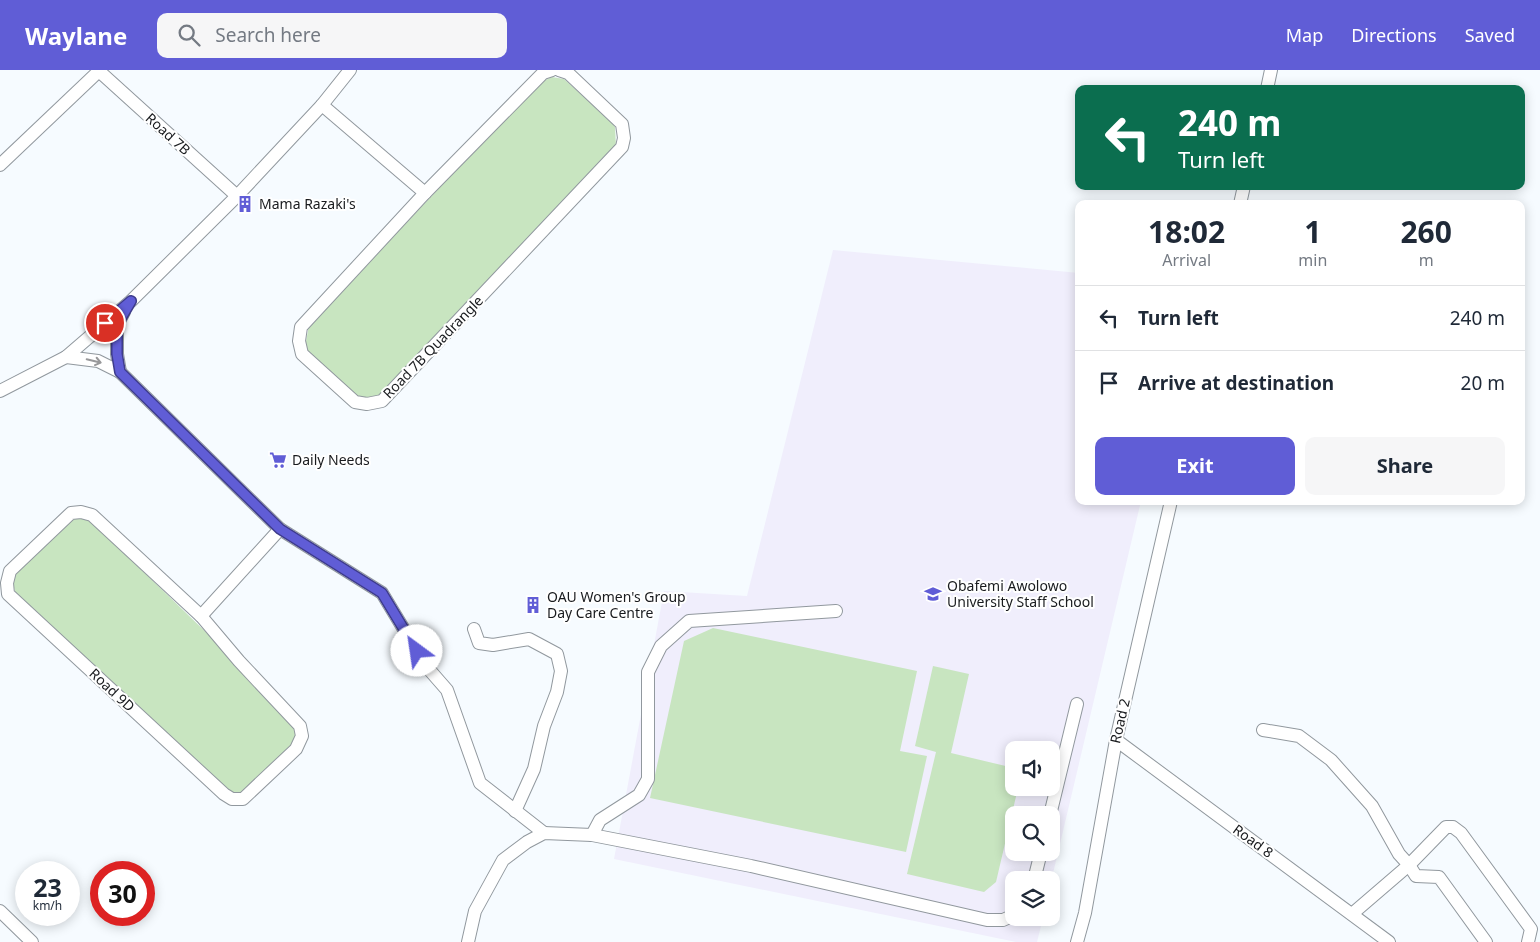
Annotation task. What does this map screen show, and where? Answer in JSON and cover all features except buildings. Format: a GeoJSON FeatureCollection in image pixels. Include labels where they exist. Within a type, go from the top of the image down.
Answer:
{"type":"FeatureCollection","features":[{"type":"Feature","properties":{"kind":"street"},"geometry":{"type":"LineString","coordinates":[[0,391],[66,357],[131,301],[237,196],[322,105],[350,70]]}},
{"type":"Feature","properties":{"kind":"street","name":"Road 7B Quadrangle"},"geometry":{"type":"LineString","coordinates":[[552,70],[543,73],[425,193],[301,327],[299,341],[302,354],[355,402],[367,404],[382,401],[622,147],[624,138],[622,124],[568,73],[559,70]]}},
{"type":"Feature","properties":{"kind":"street"},"geometry":{"type":"LineString","coordinates":[[1267,85],[1271,70]]}},
{"type":"Feature","properties":{"kind":"street"},"geometry":{"type":"LineString","coordinates":[[0,165],[100,71]]}},
{"type":"Feature","properties":{"kind":"street","name":"Road 7B"},"geometry":{"type":"LineString","coordinates":[[100,71],[237,196]]}},
{"type":"Feature","properties":{"kind":"street"},"geometry":{"type":"LineString","coordinates":[[322,105],[425,193]]}},
{"type":"Feature","properties":{"kind":"street"},"geometry":{"type":"LineString","coordinates":[[120,372],[117,354],[117,325],[131,301]]}},
{"type":"Feature","properties":{"kind":"street"},"geometry":{"type":"LineString","coordinates":[[66,357],[98,361],[120,372],[280,529],[382,593],[426,666],[446,690],[480,783],[544,833]]}},
{"type":"Feature","properties":{"kind":"street","name":"Road 2"},"geometry":{"type":"LineString","coordinates":[[1077,942],[1085,912],[1116,740],[1170,505]]}},
{"type":"Feature","properties":{"kind":"street","name":"Road 9D"},"geometry":{"type":"LineString","coordinates":[[82,512],[92,515],[201,616],[239,661],[300,726],[302,736],[296,750],[243,799],[232,799],[224,794],[8,594],[7,583],[10,572],[71,513],[82,512]]}},
{"type":"Feature","properties":{"kind":"street"},"geometry":{"type":"LineString","coordinates":[[201,616],[280,529]]}},
{"type":"Feature","properties":{"kind":"street"},"geometry":{"type":"LineString","coordinates":[[592,835],[600,820],[640,795],[648,779],[648,672],[661,646],[689,621],[836,611]]}},
{"type":"Feature","properties":{"kind":"street"},"geometry":{"type":"LineString","coordinates":[[474,629],[479,643],[492,645],[530,639],[557,654],[561,670],[557,692],[544,726],[534,768],[515,811]]}},
{"type":"Feature","properties":{"kind":"street"},"geometry":{"type":"LineString","coordinates":[[1052,806],[1077,704]]}},
{"type":"Feature","properties":{"kind":"street"},"geometry":{"type":"LineString","coordinates":[[1263,730],[1299,736],[1331,760],[1372,806],[1399,854],[1416,876],[1439,877],[1486,942]]}},
{"type":"Feature","properties":{"kind":"street","name":"Road 8"},"geometry":{"type":"LineString","coordinates":[[1116,740],[1389,942]]}},
{"type":"Feature","properties":{"kind":"street"},"geometry":{"type":"LineString","coordinates":[[1352,914],[1409,865],[1446,827],[1453,827],[1461,833],[1531,929],[1528,942]]}},
{"type":"Feature","properties":{"kind":"street"},"geometry":{"type":"LineString","coordinates":[[468,942],[475,911],[503,860],[527,842],[544,833],[592,835],[751,866],[987,920],[1005,919]]}},
{"type":"Feature","properties":{"kind":"street"},"geometry":{"type":"LineString","coordinates":[[0,911],[32,942]]}},
{"type":"Feature","properties":{"kind":"shaded area","name":"Obafemi Awolowo University Staff School"},"geometry":{"type":"Polygon","coordinates":[[[833,250],[1075,273],[1075,505],[1140,505],[1060,844],[1060,806],[1005,806],[1005,861],[1056,861],[1054,871],[1005,871],[1005,926],[1041,926],[1037,942],[1016,942],[614,859],[664,591],[747,596],[833,250]]]}},
{"type":"Feature","properties":{"kind":"green space"},"geometry":{"type":"Polygon","coordinates":[[[552,77],[564,79],[611,121],[615,127],[616,146],[380,398],[356,397],[311,356],[305,347],[309,325],[539,83],[552,77]]]}},
{"type":"Feature","properties":{"kind":"green space"},"geometry":{"type":"Polygon","coordinates":[[[74,517],[89,519],[214,640],[294,726],[296,732],[294,745],[243,794],[232,794],[17,597],[13,583],[17,571],[40,546],[74,517]]]}},
{"type":"Feature","properties":{"kind":"green space"},"geometry":{"type":"Polygon","coordinates":[[[713,628],[917,671],[900,751],[927,756],[906,852],[650,798],[684,641],[713,628]]]}},
{"type":"Feature","properties":{"kind":"green space"},"geometry":{"type":"Polygon","coordinates":[[[933,666],[969,674],[951,753],[1005,766],[1005,796],[1016,796],[1014,806],[1005,806],[1005,844],[996,882],[984,892],[907,874],[936,752],[915,746],[933,666]]]}},
{"type":"Feature","properties":{"kind":"place","name":"Mama Razaki's"},"geometry":{"type":"Point","coordinates":[245,204]}},
{"type":"Feature","properties":{"kind":"place","name":"Daily Needs"},"geometry":{"type":"Point","coordinates":[278,460]}},
{"type":"Feature","properties":{"kind":"place","name":"Obafemi Awolowo University Staff School"},"geometry":{"type":"Point","coordinates":[933,594]}},
{"type":"Feature","properties":{"kind":"place","name":"OAU Women's Group Day Care Centre"},"geometry":{"type":"Point","coordinates":[533,605]}},
{"type":"Feature","properties":{"kind":"route"},"geometry":{"type":"LineString","coordinates":[[105,323],[131,301],[117,325],[117,354],[120,372],[280,529],[382,593],[417,651]]}}]}
